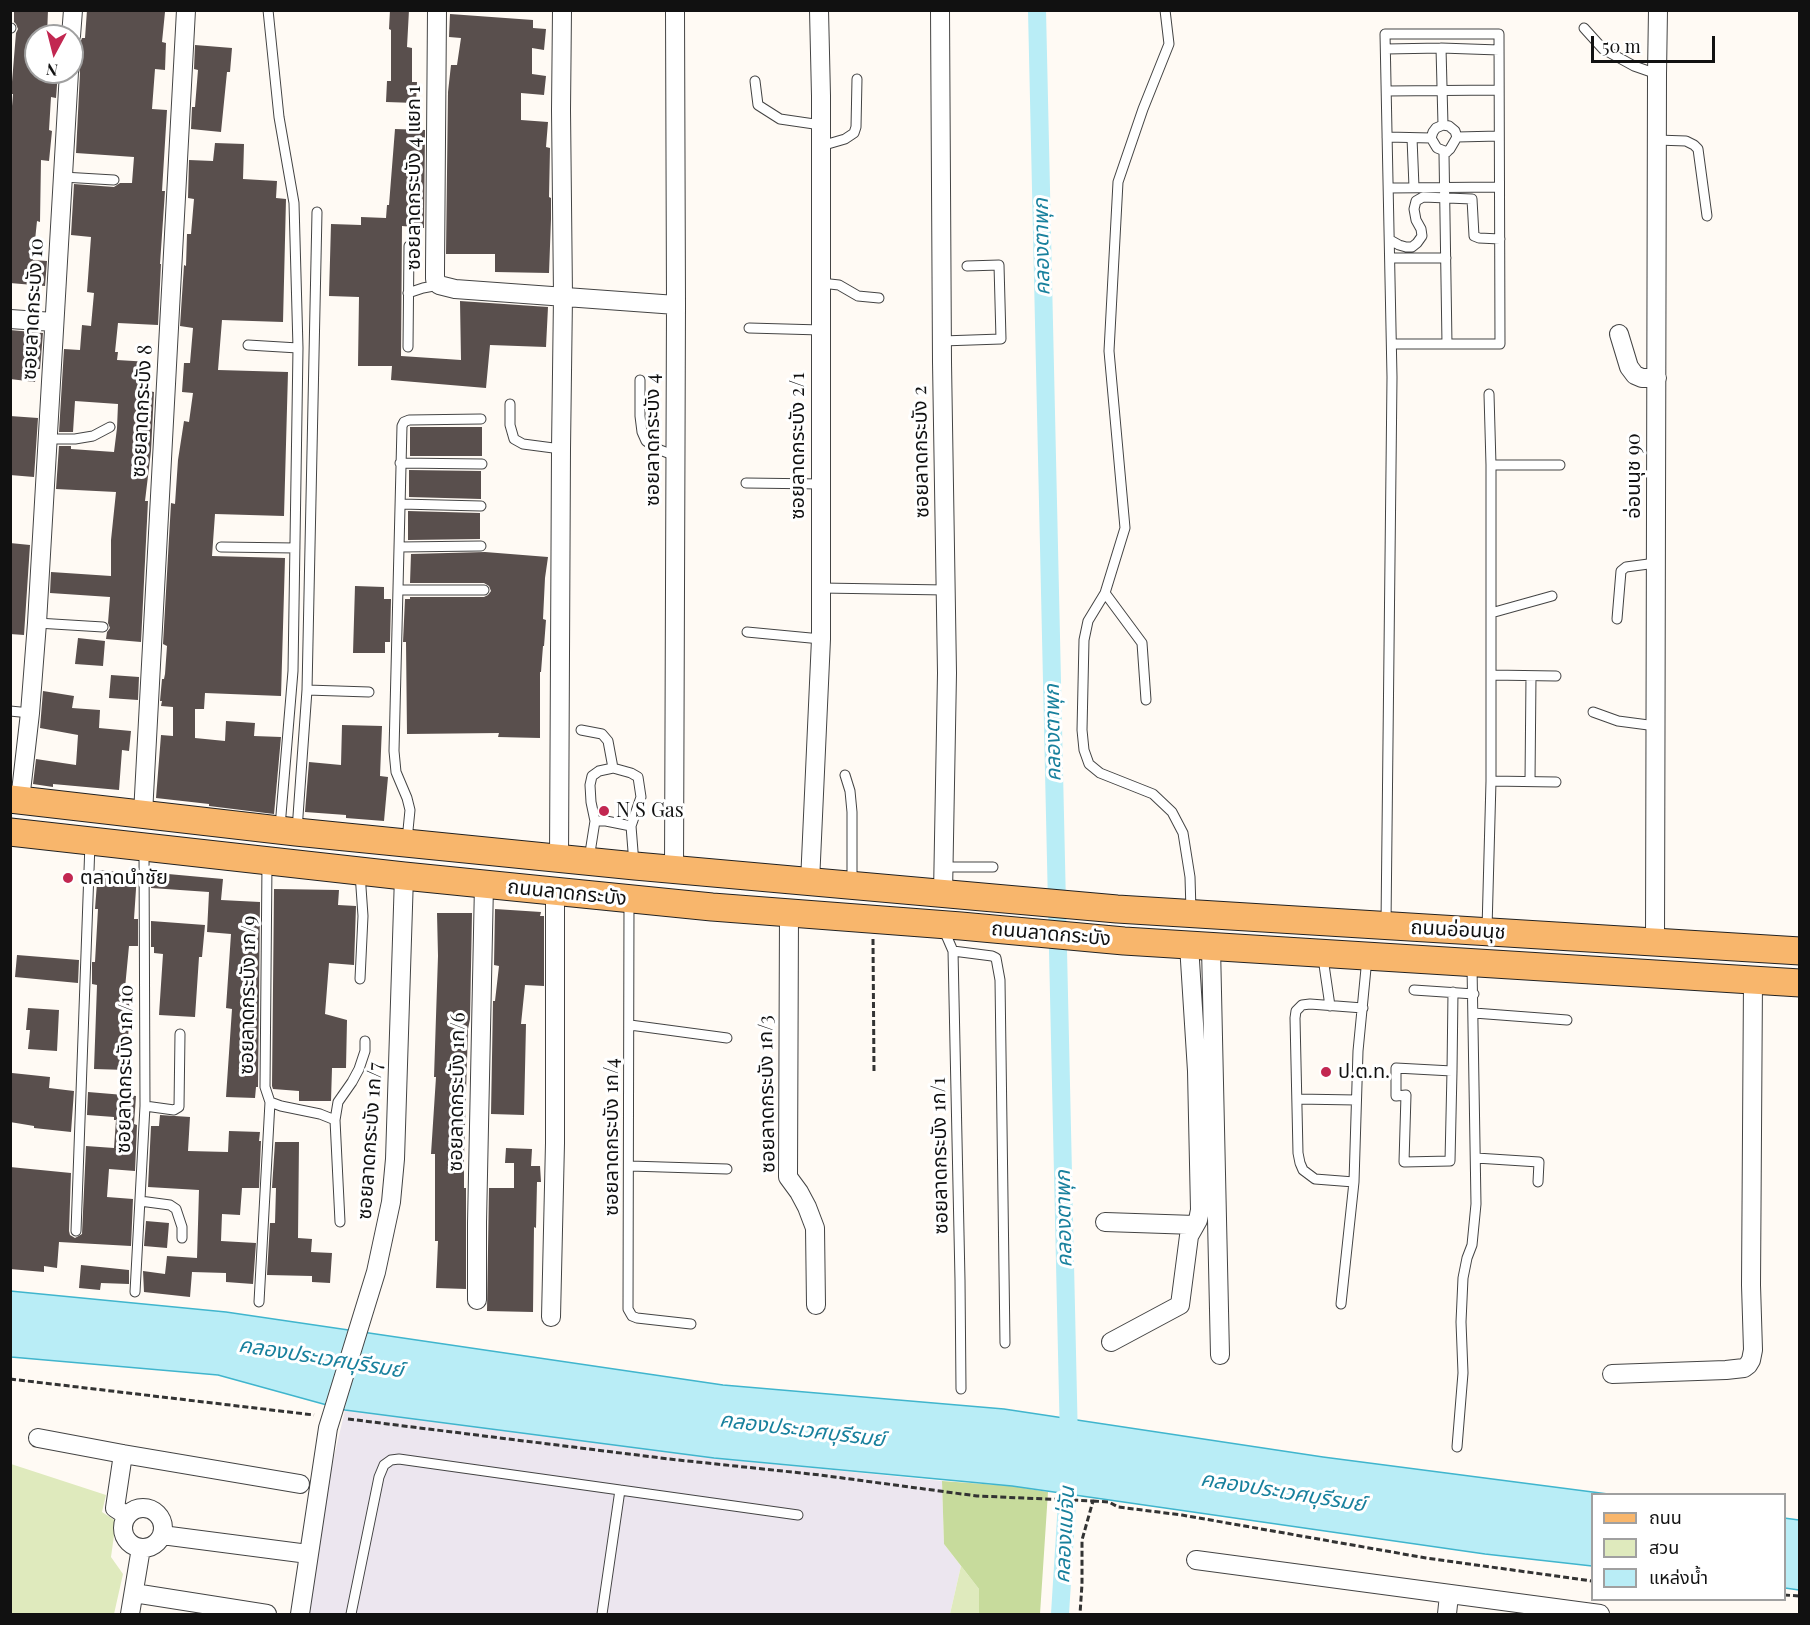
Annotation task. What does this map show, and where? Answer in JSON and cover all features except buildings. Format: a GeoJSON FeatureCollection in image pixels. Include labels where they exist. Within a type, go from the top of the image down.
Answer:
{"type":"FeatureCollection","features":[{"type":"Feature","properties":{"kind":"main road","name":"ถนนลาดกระบัง"},"geometry":{"type":"LineString","coordinates":[[15,799],[288,831],[635,866],[1117,909]]}},
{"type":"Feature","properties":{"kind":"main road","name":"ถนนลาดกระบัง"},"geometry":{"type":"LineString","coordinates":[[10,832],[555,892],[789,913],[952,934],[1124,941]]}},
{"type":"Feature","properties":{"kind":"main road","name":"ถนนอ่อนนุช"},"geometry":{"type":"LineString","coordinates":[[1117,909],[1800,951]]}},
{"type":"Feature","properties":{"kind":"main road","name":"ถนนอ่อนนุช"},"geometry":{"type":"LineString","coordinates":[[1124,941],[1800,983]]}},
{"type":"Feature","properties":{"kind":"main road"},"geometry":{"type":"LineString","coordinates":[[1652,973],[1655,941]]}},
{"type":"Feature","properties":{"kind":"street","name":"ซอยลาดกระบัง 8"},"geometry":{"type":"LineString","coordinates":[[143,814],[186,10]]}},
{"type":"Feature","properties":{"kind":"street","name":"ซอยลาดกระบัง 4 แยก 1"},"geometry":{"type":"LineString","coordinates":[[437,10],[435,279],[439,285],[455,290],[676,305]]}},
{"type":"Feature","properties":{"kind":"street"},"geometry":{"type":"LineString","coordinates":[[559,858],[563,296],[562,10]]}},
{"type":"Feature","properties":{"kind":"street","name":"ซอยลาดกระบัง 4"},"geometry":{"type":"LineString","coordinates":[[674,869],[675,10]]}},
{"type":"Feature","properties":{"kind":"street","name":"ซอยลาดกระบัง 2/1"},"geometry":{"type":"LineString","coordinates":[[810,882],[821,639],[819,10]]}},
{"type":"Feature","properties":{"kind":"street","name":"ซอยลาดกระบัง 2"},"geometry":{"type":"LineString","coordinates":[[940,10],[947,673],[944,867],[955,895]]}},
{"type":"Feature","properties":{"kind":"street","name":"อ่อนนุช 90"},"geometry":{"type":"LineString","coordinates":[[1655,941],[1658,10]]}},
{"type":"Feature","properties":{"kind":"street","name":"ซอยลาดกระบัง 10"},"geometry":{"type":"LineString","coordinates":[[15,799],[30,713],[37,623],[68,84]]}},
{"type":"Feature","properties":{"kind":"street"},"geometry":{"type":"LineString","coordinates":[[10,319],[54,322]]}},
{"type":"Feature","properties":{"kind":"street"},"geometry":{"type":"LineString","coordinates":[[1619,334],[1629,367],[1635,375],[1642,378],[1657,378]]}},
{"type":"Feature","properties":{"kind":"street","name":"ซอยลาดกระบัง 1ก/7"},"geometry":{"type":"LineString","coordinates":[[300,1614],[308,1554],[309,1486],[376,1272],[391,1203],[395,1159],[404,876]]}},
{"type":"Feature","properties":{"kind":"street","name":"ซอยลาดกระบัง 1ก/6"},"geometry":{"type":"LineString","coordinates":[[477,1300],[484,884]]}},
{"type":"Feature","properties":{"kind":"street"},"geometry":{"type":"LineString","coordinates":[[551,1317],[555,1143],[555,892]]}},
{"type":"Feature","properties":{"kind":"street","name":"ซอยลาดกระบัง 1ก/3"},"geometry":{"type":"LineString","coordinates":[[789,913],[788,1177],[799,1192],[814,1228],[816,1305]]}},
{"type":"Feature","properties":{"kind":"street"},"geometry":{"type":"LineString","coordinates":[[1111,1342],[1180,1305],[1189,1236],[1198,1220],[1200,1210],[1197,1071],[1200,946]]}},
{"type":"Feature","properties":{"kind":"street"},"geometry":{"type":"LineString","coordinates":[[1200,946],[1220,1355]]}},
{"type":"Feature","properties":{"kind":"street"},"geometry":{"type":"LineString","coordinates":[[1612,1374],[1726,1370],[1744,1368],[1751,1360],[1753,1350],[1751,1285],[1753,980]]}},
{"type":"Feature","properties":{"kind":"street"},"geometry":{"type":"LineString","coordinates":[[1105,1222],[1195,1225]]}},
{"type":"Feature","properties":{"kind":"street"},"geometry":{"type":"LineString","coordinates":[[38,1438],[309,1486]]}},
{"type":"Feature","properties":{"kind":"street"},"geometry":{"type":"LineString","coordinates":[[123,1454],[116,1508],[127,1516]]}},
{"type":"Feature","properties":{"kind":"street"},"geometry":{"type":"LineString","coordinates":[[135,1509],[154,1511],[162,1522],[162,1535],[154,1545],[141,1548],[129,1543],[123,1531],[123,1524],[127,1516],[135,1509]]}},
{"type":"Feature","properties":{"kind":"street"},"geometry":{"type":"LineString","coordinates":[[162,1535],[308,1554]]}},
{"type":"Feature","properties":{"kind":"street"},"geometry":{"type":"LineString","coordinates":[[130,1614],[141,1548]]}},
{"type":"Feature","properties":{"kind":"street"},"geometry":{"type":"LineString","coordinates":[[1196,1560],[1600,1614]]}},
{"type":"Feature","properties":{"kind":"street"},"geometry":{"type":"LineString","coordinates":[[134,1593],[267,1614]]}},
{"type":"Feature","properties":{"kind":"street"},"geometry":{"type":"LineString","coordinates":[[1447,1614],[1449,1595]]}},
{"type":"Feature","properties":{"kind":"lane"},"geometry":{"type":"LineString","coordinates":[[268,10],[279,117],[294,203],[298,348],[288,831]]}},
{"type":"Feature","properties":{"kind":"lane"},"geometry":{"type":"LineString","coordinates":[[1165,10],[1169,44],[1143,109],[1118,182],[1109,351],[1125,528],[1105,592],[1088,621],[1084,640],[1082,730],[1084,750],[1089,764],[1100,773],[1153,794],[1172,812],[1183,833],[1190,878],[1191,914]]}},
{"type":"Feature","properties":{"kind":"lane"},"geometry":{"type":"LineString","coordinates":[[1584,28],[1603,49],[1634,66],[1657,74]]}},
{"type":"Feature","properties":{"kind":"lane"},"geometry":{"type":"LineString","coordinates":[[1386,926],[1392,344],[1385,34],[1499,34],[1500,344],[1392,344]]}},
{"type":"Feature","properties":{"kind":"lane"},"geometry":{"type":"LineString","coordinates":[[1442,48],[1443,125]]}},
{"type":"Feature","properties":{"kind":"lane"},"geometry":{"type":"LineString","coordinates":[[1386,49],[1499,50]]}},
{"type":"Feature","properties":{"kind":"lane"},"geometry":{"type":"LineString","coordinates":[[821,146],[845,139],[854,133],[857,80]]}},
{"type":"Feature","properties":{"kind":"lane"},"geometry":{"type":"LineString","coordinates":[[755,81],[758,105],[780,119],[821,125]]}},
{"type":"Feature","properties":{"kind":"lane"},"geometry":{"type":"LineString","coordinates":[[1387,91],[1499,90]]}},
{"type":"Feature","properties":{"kind":"lane"},"geometry":{"type":"LineString","coordinates":[[1447,152],[1437,148],[1431,138],[1432,132],[1443,125],[1455,131],[1457,137],[1450,149],[1447,152],[1444,154],[1447,344]]}},
{"type":"Feature","properties":{"kind":"lane"},"geometry":{"type":"LineString","coordinates":[[1457,137],[1499,136]]}},
{"type":"Feature","properties":{"kind":"lane"},"geometry":{"type":"LineString","coordinates":[[1388,137],[1431,138]]}},
{"type":"Feature","properties":{"kind":"lane"},"geometry":{"type":"LineString","coordinates":[[1412,138],[1414,188]]}},
{"type":"Feature","properties":{"kind":"lane"},"geometry":{"type":"LineString","coordinates":[[1657,140],[1686,141],[1698,149],[1707,216]]}},
{"type":"Feature","properties":{"kind":"lane"},"geometry":{"type":"LineString","coordinates":[[63,177],[114,180]]}},
{"type":"Feature","properties":{"kind":"lane"},"geometry":{"type":"LineString","coordinates":[[1389,188],[1499,187]]}},
{"type":"Feature","properties":{"kind":"lane"},"geometry":{"type":"LineString","coordinates":[[1390,240],[1406,247],[1412,247],[1418,243],[1422,236],[1414,209],[1416,201],[1423,197],[1472,199],[1474,236],[1500,239]]}},
{"type":"Feature","properties":{"kind":"lane"},"geometry":{"type":"LineString","coordinates":[[288,831],[307,690],[317,212]]}},
{"type":"Feature","properties":{"kind":"lane"},"geometry":{"type":"LineString","coordinates":[[408,347],[409,246]]}},
{"type":"Feature","properties":{"kind":"lane"},"geometry":{"type":"LineString","coordinates":[[1390,258],[1446,258]]}},
{"type":"Feature","properties":{"kind":"lane"},"geometry":{"type":"LineString","coordinates":[[942,341],[1001,339],[999,265],[967,266]]}},
{"type":"Feature","properties":{"kind":"lane"},"geometry":{"type":"LineString","coordinates":[[821,283],[839,285],[858,296],[879,298]]}},
{"type":"Feature","properties":{"kind":"lane"},"geometry":{"type":"LineString","coordinates":[[408,293],[439,285]]}},
{"type":"Feature","properties":{"kind":"lane"},"geometry":{"type":"LineString","coordinates":[[749,328],[821,330]]}},
{"type":"Feature","properties":{"kind":"lane"},"geometry":{"type":"LineString","coordinates":[[248,345],[298,348]]}},
{"type":"Feature","properties":{"kind":"lane"},"geometry":{"type":"LineString","coordinates":[[640,380],[640,416],[646,441],[676,456]]}},
{"type":"Feature","properties":{"kind":"lane"},"geometry":{"type":"LineString","coordinates":[[1487,931],[1491,781],[1489,394]]}},
{"type":"Feature","properties":{"kind":"lane"},"geometry":{"type":"LineString","coordinates":[[510,404],[510,425],[514,439],[523,444],[561,449]]}},
{"type":"Feature","properties":{"kind":"lane"},"geometry":{"type":"LineString","coordinates":[[407,843],[410,810],[396,772],[394,751],[402,426],[404,422],[417,419],[481,419]]}},
{"type":"Feature","properties":{"kind":"lane"},"geometry":{"type":"LineString","coordinates":[[48,439],[93,436],[110,427]]}},
{"type":"Feature","properties":{"kind":"lane"},"geometry":{"type":"LineString","coordinates":[[400,463],[482,464]]}},
{"type":"Feature","properties":{"kind":"lane"},"geometry":{"type":"LineString","coordinates":[[1491,465],[1560,465]]}},
{"type":"Feature","properties":{"kind":"lane"},"geometry":{"type":"LineString","coordinates":[[746,483],[821,484]]}},
{"type":"Feature","properties":{"kind":"lane"},"geometry":{"type":"LineString","coordinates":[[401,504],[481,506]]}},
{"type":"Feature","properties":{"kind":"lane"},"geometry":{"type":"LineString","coordinates":[[400,547],[481,546]]}},
{"type":"Feature","properties":{"kind":"lane"},"geometry":{"type":"LineString","coordinates":[[221,547],[295,548]]}},
{"type":"Feature","properties":{"kind":"lane"},"geometry":{"type":"LineString","coordinates":[[1617,618],[1621,571],[1626,567],[1656,563]]}},
{"type":"Feature","properties":{"kind":"lane"},"geometry":{"type":"LineString","coordinates":[[821,588],[946,590]]}},
{"type":"Feature","properties":{"kind":"lane"},"geometry":{"type":"LineString","coordinates":[[398,590],[484,591]]}},
{"type":"Feature","properties":{"kind":"lane"},"geometry":{"type":"LineString","coordinates":[[1105,592],[1142,643],[1146,700]]}},
{"type":"Feature","properties":{"kind":"lane"},"geometry":{"type":"LineString","coordinates":[[1491,613],[1552,596]]}},
{"type":"Feature","properties":{"kind":"lane"},"geometry":{"type":"LineString","coordinates":[[37,623],[103,627]]}},
{"type":"Feature","properties":{"kind":"lane"},"geometry":{"type":"LineString","coordinates":[[747,632],[821,639]]}},
{"type":"Feature","properties":{"kind":"lane"},"geometry":{"type":"LineString","coordinates":[[1491,675],[1556,676]]}},
{"type":"Feature","properties":{"kind":"lane"},"geometry":{"type":"LineString","coordinates":[[1530,781],[1531,676]]}},
{"type":"Feature","properties":{"kind":"lane"},"geometry":{"type":"LineString","coordinates":[[307,690],[369,692]]}},
{"type":"Feature","properties":{"kind":"lane"},"geometry":{"type":"LineString","coordinates":[[10,711],[30,713]]}},
{"type":"Feature","properties":{"kind":"lane"},"geometry":{"type":"LineString","coordinates":[[1593,712],[1618,721],[1656,726]]}},
{"type":"Feature","properties":{"kind":"lane"},"geometry":{"type":"LineString","coordinates":[[581,730],[602,734],[608,741],[613,768]]}},
{"type":"Feature","properties":{"kind":"lane"},"geometry":{"type":"LineString","coordinates":[[588,861],[595,821],[591,802],[592,776],[599,771],[613,768],[638,777],[641,796],[631,826],[635,866]]}},
{"type":"Feature","properties":{"kind":"lane"},"geometry":{"type":"LineString","coordinates":[[845,775],[850,791],[852,812],[852,886]]}},
{"type":"Feature","properties":{"kind":"lane"},"geometry":{"type":"LineString","coordinates":[[1491,781],[1556,782]]}},
{"type":"Feature","properties":{"kind":"lane"},"geometry":{"type":"LineString","coordinates":[[595,821],[631,826]]}},
{"type":"Feature","properties":{"kind":"lane"},"geometry":{"type":"LineString","coordinates":[[76,1232],[90,841]]}},
{"type":"Feature","properties":{"kind":"lane","name":"ซอยลาดกระบัง 1ก/10"},"geometry":{"type":"LineString","coordinates":[[135,1292],[145,1106],[144,847]]}},
{"type":"Feature","properties":{"kind":"lane","name":"ซอยลาดกระบัง 1ก/9"},"geometry":{"type":"LineString","coordinates":[[259,1302],[270,1102],[265,1087],[267,861]]}},
{"type":"Feature","properties":{"kind":"lane"},"geometry":{"type":"LineString","coordinates":[[944,867],[993,867]]}},
{"type":"Feature","properties":{"kind":"lane"},"geometry":{"type":"LineString","coordinates":[[360,871],[363,916],[360,979]]}},
{"type":"Feature","properties":{"kind":"lane","name":"ซอยลาดกระบัง 1ก/4"},"geometry":{"type":"LineString","coordinates":[[630,899],[628,1310],[632,1316],[637,1318],[691,1324]]}},
{"type":"Feature","properties":{"kind":"lane"},"geometry":{"type":"LineString","coordinates":[[952,934],[996,958],[1000,980],[1005,1343]]}},
{"type":"Feature","properties":{"kind":"lane","name":"ซอยลาดกระบัง 1ก/1"},"geometry":{"type":"LineString","coordinates":[[952,934],[960,1280],[960,1389]]}},
{"type":"Feature","properties":{"kind":"lane"},"geometry":{"type":"LineString","coordinates":[[1323,953],[1330,1006]]}},
{"type":"Feature","properties":{"kind":"lane"},"geometry":{"type":"LineString","coordinates":[[1341,1304],[1354,1182],[1356,1100],[1367,956]]}},
{"type":"Feature","properties":{"kind":"lane"},"geometry":{"type":"LineString","coordinates":[[1457,1447],[1463,1373],[1461,1322],[1463,1278],[1472,1245],[1476,1204],[1472,962]]}},
{"type":"Feature","properties":{"kind":"lane"},"geometry":{"type":"LineString","coordinates":[[1414,990],[1474,994]]}},
{"type":"Feature","properties":{"kind":"lane"},"geometry":{"type":"LineString","coordinates":[[1452,1071],[1396,1068],[1396,1096],[1406,1095],[1404,1162],[1450,1161],[1452,1071],[1453,992]]}},
{"type":"Feature","properties":{"kind":"lane"},"geometry":{"type":"LineString","coordinates":[[1354,1182],[1315,1179],[1303,1170],[1300,1163],[1296,1011],[1302,1005],[1363,1008]]}},
{"type":"Feature","properties":{"kind":"lane"},"geometry":{"type":"LineString","coordinates":[[1474,1013],[1567,1020]]}},
{"type":"Feature","properties":{"kind":"lane"},"geometry":{"type":"LineString","coordinates":[[630,1025],[727,1038]]}},
{"type":"Feature","properties":{"kind":"lane"},"geometry":{"type":"LineString","coordinates":[[145,1106],[174,1110],[179,1107],[180,1034]]}},
{"type":"Feature","properties":{"kind":"lane"},"geometry":{"type":"LineString","coordinates":[[340,1222],[335,1120],[338,1102],[359,1069],[365,1051],[365,1041]]}},
{"type":"Feature","properties":{"kind":"lane"},"geometry":{"type":"LineString","coordinates":[[1297,1099],[1356,1100]]}},
{"type":"Feature","properties":{"kind":"lane"},"geometry":{"type":"LineString","coordinates":[[270,1102],[281,1107],[320,1114],[335,1120]]}},
{"type":"Feature","properties":{"kind":"lane"},"geometry":{"type":"LineString","coordinates":[[1476,1158],[1539,1162],[1538,1182]]}},
{"type":"Feature","properties":{"kind":"lane"},"geometry":{"type":"LineString","coordinates":[[630,1166],[727,1169]]}},
{"type":"Feature","properties":{"kind":"lane"},"geometry":{"type":"LineString","coordinates":[[140,1201],[170,1205],[176,1209],[182,1227],[182,1238]]}},
{"type":"Feature","properties":{"kind":"lane"},"geometry":{"type":"LineString","coordinates":[[351,1614],[379,1477],[384,1465],[391,1460],[399,1459],[798,1515]]}},
{"type":"Feature","properties":{"kind":"lane"},"geometry":{"type":"LineString","coordinates":[[602,1614],[620,1490]]}},
{"type":"Feature","properties":{"kind":"path"},"geometry":{"type":"LineString","coordinates":[[873,937],[874,1073]]}},
{"type":"Feature","properties":{"kind":"path"},"geometry":{"type":"LineString","coordinates":[[10,1379],[320,1415]]}},
{"type":"Feature","properties":{"kind":"path"},"geometry":{"type":"LineString","coordinates":[[343,1418],[669,1459],[820,1474],[976,1496],[1109,1502],[1118,1507],[1182,1515],[1426,1558],[1591,1581]]}},
{"type":"Feature","properties":{"kind":"path"},"geometry":{"type":"LineString","coordinates":[[1080,1614],[1082,1540],[1093,1502]]}},
{"type":"Feature","properties":{"kind":"shaded area"},"geometry":{"type":"Polygon","coordinates":[[[345,1410],[714,1458],[942,1481],[944,1544],[961,1566],[950,1614],[308,1614],[330,1474],[345,1410]]]}},
{"type":"Feature","properties":{"kind":"green space"},"geometry":{"type":"Polygon","coordinates":[[[11,1464],[106,1495],[102,1512],[116,1521],[111,1557],[123,1574],[114,1614],[11,1614],[11,1464]]]}},
{"type":"Feature","properties":{"kind":"green space"},"geometry":{"type":"Polygon","coordinates":[[[942,1481],[1012,1486],[1048,1492],[1040,1614],[979,1614],[979,1589],[944,1544],[942,1481]]]}},
{"type":"Feature","properties":{"kind":"green space"},"geometry":{"type":"Polygon","coordinates":[[[961,1566],[979,1589],[979,1614],[950,1614],[961,1566]]]}},
{"type":"Feature","properties":{"kind":"water","name":"คลองประเวศบุรีรมย์"},"geometry":{"type":"Polygon","coordinates":[[[10,1291],[226,1312],[723,1385],[1004,1409],[1323,1457],[1600,1493],[1591,1493],[1591,1566],[1485,1554],[1012,1486],[714,1458],[345,1410],[218,1375],[11,1357],[10,1291]]]}},
{"type":"Feature","properties":{"kind":"water"},"geometry":{"type":"Polygon","coordinates":[[[1786,1518],[1799,1520],[1799,1590],[1786,1588],[1786,1518]]]}},
{"type":"Feature","properties":{"kind":"waterway","name":"คลองตาพุก"},"geometry":{"type":"LineString","coordinates":[[1037,10],[1069,1442]]}},
{"type":"Feature","properties":{"kind":"waterway","name":"คลองแม่จัน"},"geometry":{"type":"LineString","coordinates":[[1060,1614],[1069,1470]]}},
{"type":"Feature","properties":{"kind":"place","name":"N S Gas"},"geometry":{"type":"Point","coordinates":[604,811]}},
{"type":"Feature","properties":{"kind":"place","name":"ตลาดนำชัย"},"geometry":{"type":"Point","coordinates":[68,878]}},
{"type":"Feature","properties":{"kind":"place","name":"ป.ต.ท."},"geometry":{"type":"Point","coordinates":[1326,1072]}}]}
